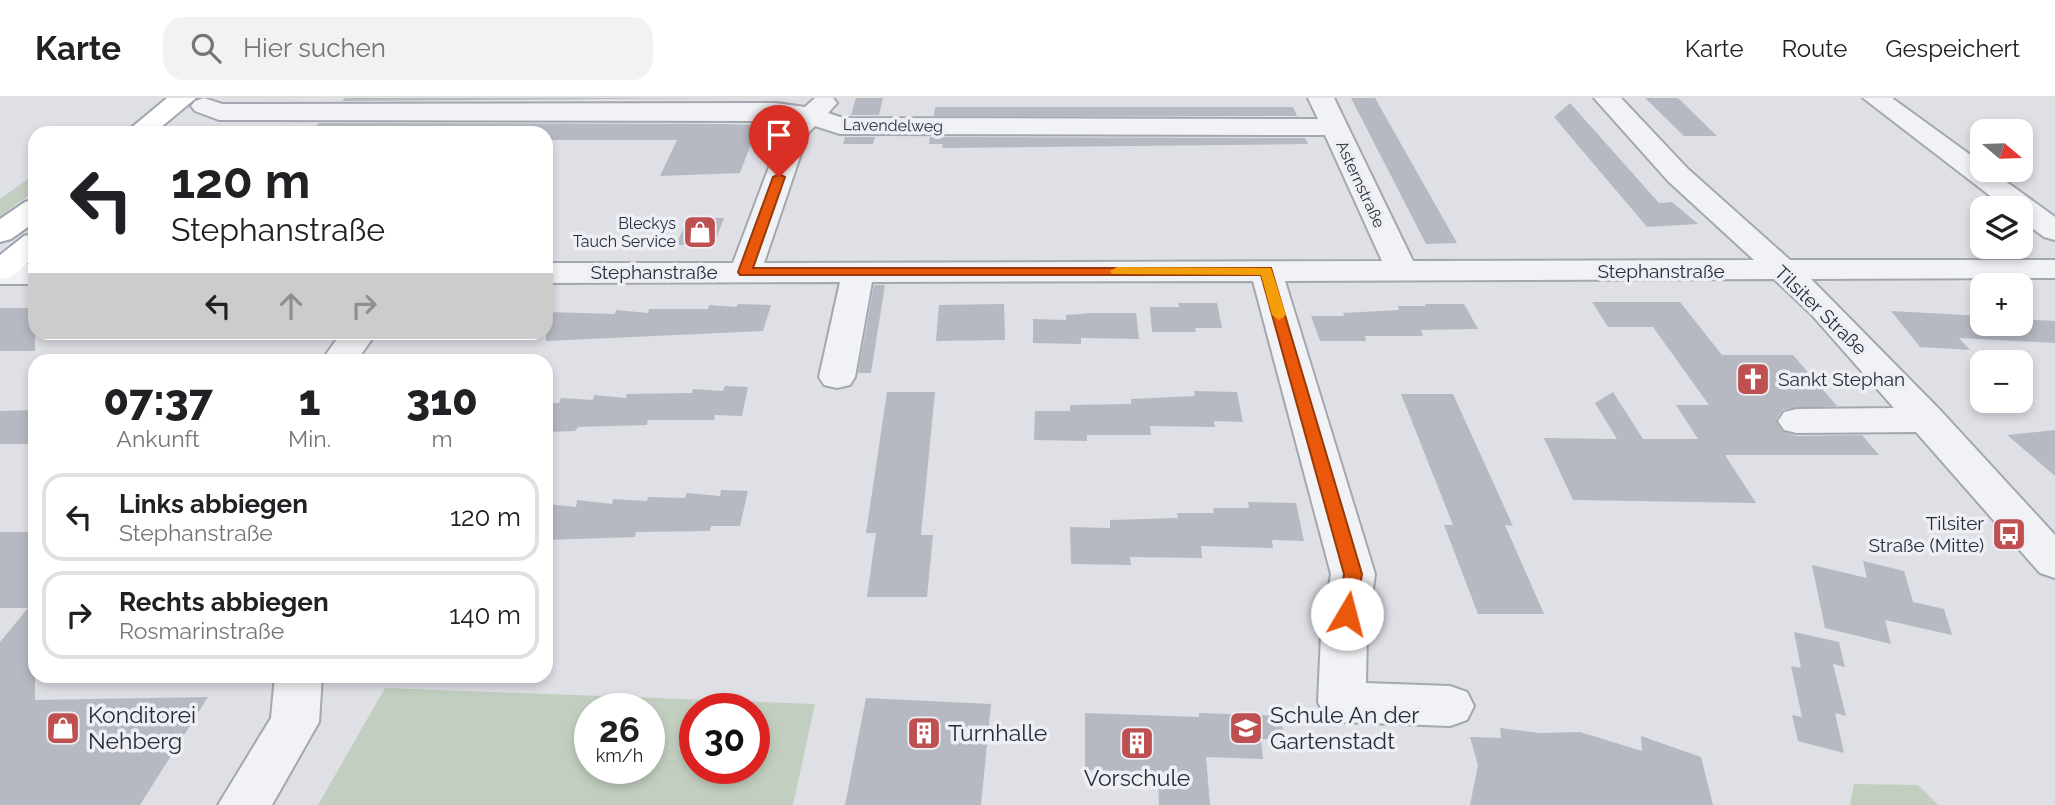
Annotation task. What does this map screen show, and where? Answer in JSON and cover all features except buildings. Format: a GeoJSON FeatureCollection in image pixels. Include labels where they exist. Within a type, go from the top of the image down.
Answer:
{"type":"FeatureCollection","features":[{"type":"Feature","properties":{"kind":"main road"},"geometry":{"type":"LineString","coordinates":[[152,126],[200,101]]}},
{"type":"Feature","properties":{"kind":"main road"},"geometry":{"type":"LineString","coordinates":[[177,126],[200,101]]}},
{"type":"Feature","properties":{"kind":"main road"},"geometry":{"type":"LineString","coordinates":[[0,233],[28,213]]}},
{"type":"Feature","properties":{"kind":"main road"},"geometry":{"type":"LineString","coordinates":[[0,272],[28,248]]}},
{"type":"Feature","properties":{"kind":"street"},"geometry":{"type":"LineString","coordinates":[[1052,98],[1054,126]]}},
{"type":"Feature","properties":{"kind":"street","name":"Asternstraße"},"geometry":{"type":"LineString","coordinates":[[1321,98],[1402,271]]}},
{"type":"Feature","properties":{"kind":"street","name":"Tilsiter Straße"},"geometry":{"type":"LineString","coordinates":[[1607,98],[1678,175],[1823,307],[2055,562]]}},
{"type":"Feature","properties":{"kind":"street"},"geometry":{"type":"LineString","coordinates":[[1876,98],[2055,231]]}},
{"type":"Feature","properties":{"kind":"street","name":"Lavendelweg"},"geometry":{"type":"LineString","coordinates":[[200,101],[219,112],[776,111],[818,107],[839,126],[1334,127]]}},
{"type":"Feature","properties":{"kind":"street"},"geometry":{"type":"LineString","coordinates":[[745,272],[796,130],[818,107]]}},
{"type":"Feature","properties":{"kind":"street","name":"Stephanstraße"},"geometry":{"type":"LineString","coordinates":[[553,273],[2055,269]]}},
{"type":"Feature","properties":{"kind":"street"},"geometry":{"type":"LineString","coordinates":[[1266,271],[1353,574],[1344,635],[1342,702],[1450,706]]}},
{"type":"Feature","properties":{"kind":"street"},"geometry":{"type":"LineString","coordinates":[[0,272],[28,274]]}},
{"type":"Feature","properties":{"kind":"street"},"geometry":{"type":"LineString","coordinates":[[836,377],[858,272]]}},
{"type":"Feature","properties":{"kind":"street"},"geometry":{"type":"LineString","coordinates":[[1797,421],[1928,420]]}},
{"type":"Feature","properties":{"kind":"street"},"geometry":{"type":"LineString","coordinates":[[244,805],[295,722],[298,683]]}},
{"type":"Feature","properties":{"kind":"green space"},"geometry":{"type":"Polygon","coordinates":[[[28,179],[28,196],[0,216],[0,199],[28,179]]]}},
{"type":"Feature","properties":{"kind":"green space"},"geometry":{"type":"Polygon","coordinates":[[[385,688],[574,695],[574,784],[665,784],[665,698],[679,699],[679,784],[770,784],[770,702],[815,704],[793,805],[318,805],[385,688]]]}},
{"type":"Feature","properties":{"kind":"green space"},"geometry":{"type":"Polygon","coordinates":[[[1854,784],[1918,785],[1938,805],[1850,805],[1854,784]]]}},
{"type":"Feature","properties":{"kind":"slow traffic"},"geometry":{"type":"LineString","coordinates":[[1117,271],[1266,271],[1279,315]]}},
{"type":"Feature","properties":{"kind":"place","name":"Bleckys Tauch Service"},"geometry":{"type":"Point","coordinates":[700,232]}},
{"type":"Feature","properties":{"kind":"place","name":"Sankt Stephan"},"geometry":{"type":"Point","coordinates":[1753,379]}},
{"type":"Feature","properties":{"kind":"place","name":"Tilsiter Straße (Mitte)"},"geometry":{"type":"Point","coordinates":[2009,534]}},
{"type":"Feature","properties":{"kind":"place","name":"Konditorei Nehberg"},"geometry":{"type":"Point","coordinates":[63,728]}},
{"type":"Feature","properties":{"kind":"place","name":"Schule An der Gartenstadt"},"geometry":{"type":"Point","coordinates":[1246,728]}},
{"type":"Feature","properties":{"kind":"place","name":"Turnhalle"},"geometry":{"type":"Point","coordinates":[924,733]}},
{"type":"Feature","properties":{"kind":"place","name":"Vorschule"},"geometry":{"type":"Point","coordinates":[1137,743]}},
{"type":"Feature","properties":{"kind":"route"},"geometry":{"type":"LineString","coordinates":[[779,177],[745,272],[1266,271],[1353,574],[1347,614]]}}]}
